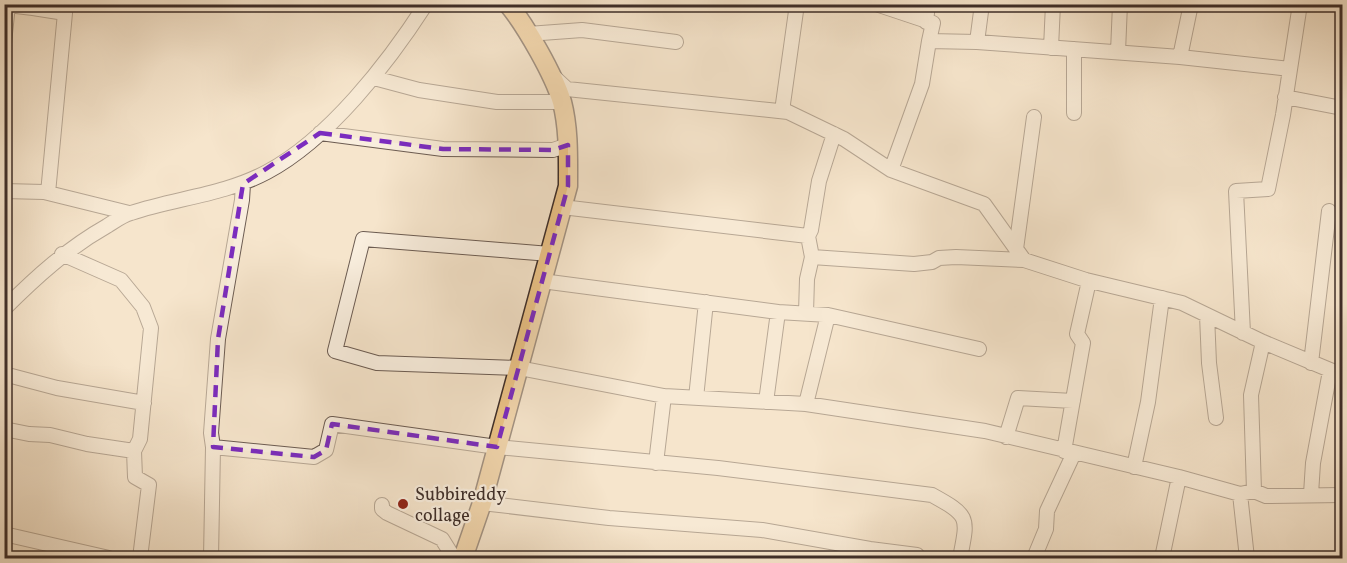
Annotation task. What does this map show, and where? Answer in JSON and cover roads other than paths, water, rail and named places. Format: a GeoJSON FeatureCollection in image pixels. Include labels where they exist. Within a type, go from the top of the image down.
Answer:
{"type":"FeatureCollection","features":[{"type":"Feature","properties":{"kind":"main road"},"geometry":{"type":"LineString","coordinates":[[463,558],[482,503],[568,186],[568,145],[562,102],[549,72],[508,4]]}},
{"type":"Feature","properties":{"kind":"street"},"geometry":{"type":"LineString","coordinates":[[4,309],[63,254],[84,238],[129,213],[243,184],[269,171],[320,133],[374,78],[426,4]]}},
{"type":"Feature","properties":{"kind":"street"},"geometry":{"type":"LineString","coordinates":[[782,111],[797,4]]}},
{"type":"Feature","properties":{"kind":"street"},"geometry":{"type":"LineString","coordinates":[[876,4],[933,23],[922,84],[891,170]]}},
{"type":"Feature","properties":{"kind":"street"},"geometry":{"type":"LineString","coordinates":[[926,22],[928,4]]}},
{"type":"Feature","properties":{"kind":"street"},"geometry":{"type":"LineString","coordinates":[[977,42],[982,4]]}},
{"type":"Feature","properties":{"kind":"street"},"geometry":{"type":"LineString","coordinates":[[1051,48],[1053,4]]}},
{"type":"Feature","properties":{"kind":"street"},"geometry":{"type":"LineString","coordinates":[[1118,52],[1120,4]]}},
{"type":"Feature","properties":{"kind":"street"},"geometry":{"type":"LineString","coordinates":[[1180,57],[1191,4]]}},
{"type":"Feature","properties":{"kind":"street"},"geometry":{"type":"LineString","coordinates":[[1243,333],[1236,191],[1268,189],[1286,97],[1300,4]]}},
{"type":"Feature","properties":{"kind":"street"},"geometry":{"type":"LineString","coordinates":[[4,43],[8,5],[34,6],[65,13],[48,193]]}},
{"type":"Feature","properties":{"kind":"street"},"geometry":{"type":"LineString","coordinates":[[528,34],[582,30],[676,42]]}},
{"type":"Feature","properties":{"kind":"street"},"geometry":{"type":"LineString","coordinates":[[929,41],[1118,52],[1290,69]]}},
{"type":"Feature","properties":{"kind":"street"},"geometry":{"type":"LineString","coordinates":[[1074,49],[1074,113]]}},
{"type":"Feature","properties":{"kind":"street"},"geometry":{"type":"LineString","coordinates":[[549,72],[567,89],[788,112],[834,134],[891,170],[984,204],[1020,254]]}},
{"type":"Feature","properties":{"kind":"street"},"geometry":{"type":"LineString","coordinates":[[374,78],[419,90],[497,102],[562,102]]}},
{"type":"Feature","properties":{"kind":"street"},"geometry":{"type":"LineString","coordinates":[[1286,97],[1342,108]]}},
{"type":"Feature","properties":{"kind":"street"},"geometry":{"type":"LineString","coordinates":[[1020,254],[1034,117]]}},
{"type":"Feature","properties":{"kind":"street"},"geometry":{"type":"LineString","coordinates":[[320,133],[443,149],[553,150],[568,145]]}},
{"type":"Feature","properties":{"kind":"street"},"geometry":{"type":"LineString","coordinates":[[806,313],[807,279],[812,257],[808,236],[819,181],[834,134]]}},
{"type":"Feature","properties":{"kind":"street"},"geometry":{"type":"LineString","coordinates":[[211,558],[213,447],[211,433],[218,339],[243,184]]}},
{"type":"Feature","properties":{"kind":"street"},"geometry":{"type":"LineString","coordinates":[[4,191],[48,193],[129,213]]}},
{"type":"Feature","properties":{"kind":"street"},"geometry":{"type":"LineString","coordinates":[[562,207],[808,236]]}},
{"type":"Feature","properties":{"kind":"street"},"geometry":{"type":"LineString","coordinates":[[1311,363],[1329,211]]}},
{"type":"Feature","properties":{"kind":"street"},"geometry":{"type":"LineString","coordinates":[[550,254],[363,239],[335,351],[377,363],[519,368],[664,396],[806,404],[1006,436],[1266,496],[1342,495]]}},
{"type":"Feature","properties":{"kind":"street"},"geometry":{"type":"LineString","coordinates":[[63,254],[121,280],[143,307],[151,328],[140,439],[134,451],[135,477],[149,485],[140,558]]}},
{"type":"Feature","properties":{"kind":"street"},"geometry":{"type":"LineString","coordinates":[[812,257],[914,264],[932,262],[939,258],[1020,254],[1089,281],[1182,303],[1243,333],[1336,373],[1313,463],[1311,495]]}},
{"type":"Feature","properties":{"kind":"street"},"geometry":{"type":"LineString","coordinates":[[543,281],[778,312],[828,315],[979,348]]}},
{"type":"Feature","properties":{"kind":"street"},"geometry":{"type":"LineString","coordinates":[[1034,558],[1046,529],[1047,511],[1069,452],[1073,401],[1083,343],[1077,334],[1089,281]]}},
{"type":"Feature","properties":{"kind":"street"},"geometry":{"type":"LineString","coordinates":[[1134,467],[1148,402],[1162,298]]}},
{"type":"Feature","properties":{"kind":"street"},"geometry":{"type":"LineString","coordinates":[[696,398],[706,302]]}},
{"type":"Feature","properties":{"kind":"street"},"geometry":{"type":"LineString","coordinates":[[766,402],[778,312]]}},
{"type":"Feature","properties":{"kind":"street"},"geometry":{"type":"LineString","coordinates":[[806,404],[828,315]]}},
{"type":"Feature","properties":{"kind":"street"},"geometry":{"type":"LineString","coordinates":[[1207,315],[1209,363],[1216,418]]}},
{"type":"Feature","properties":{"kind":"street"},"geometry":{"type":"LineString","coordinates":[[1247,558],[1251,395],[1263,342]]}},
{"type":"Feature","properties":{"kind":"street"},"geometry":{"type":"LineString","coordinates":[[4,374],[57,388],[144,403]]}},
{"type":"Feature","properties":{"kind":"street"},"geometry":{"type":"LineString","coordinates":[[656,463],[664,396]]}},
{"type":"Feature","properties":{"kind":"street"},"geometry":{"type":"LineString","coordinates":[[1006,436],[1018,398],[1073,401]]}},
{"type":"Feature","properties":{"kind":"street"},"geometry":{"type":"LineString","coordinates":[[213,447],[314,457],[326,450],[333,424],[497,447],[717,468],[932,495],[958,510],[966,526],[960,558]]}},
{"type":"Feature","properties":{"kind":"street"},"geometry":{"type":"LineString","coordinates":[[4,429],[134,451]]}},
{"type":"Feature","properties":{"kind":"street"},"geometry":{"type":"LineString","coordinates":[[1162,558],[1179,477]]}},
{"type":"Feature","properties":{"kind":"street"},"geometry":{"type":"LineString","coordinates":[[482,503],[609,518],[762,530],[917,555]]}},
{"type":"Feature","properties":{"kind":"street"},"geometry":{"type":"LineString","coordinates":[[382,505],[382,509],[402,522],[442,539],[452,555],[463,558]]}},
{"type":"Feature","properties":{"kind":"street"},"geometry":{"type":"LineString","coordinates":[[4,534],[109,558]]}},
{"type":"Feature","properties":{"kind":"place","name":"Subbireddy collage"},"geometry":{"type":"Point","coordinates":[403,504]}}]}
